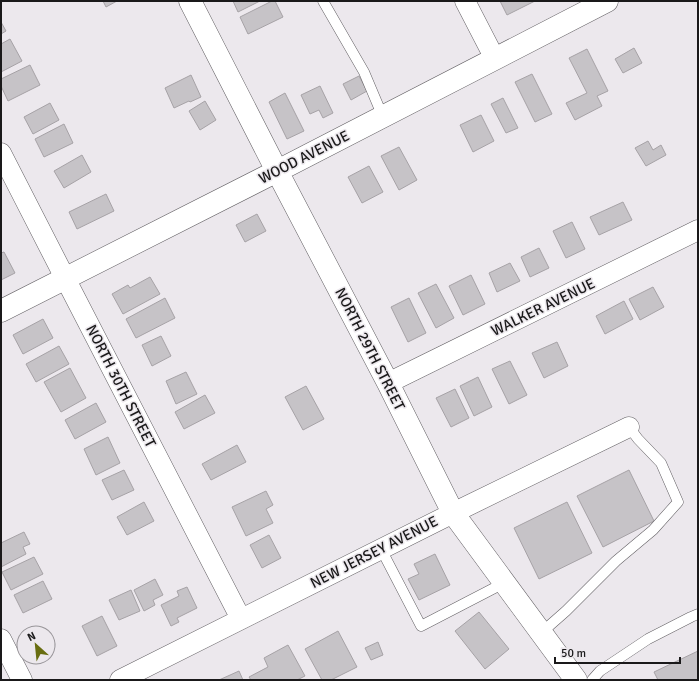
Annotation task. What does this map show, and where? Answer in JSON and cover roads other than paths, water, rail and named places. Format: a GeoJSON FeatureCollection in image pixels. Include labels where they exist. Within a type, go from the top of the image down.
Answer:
{"type":"FeatureCollection","features":[{"type":"Feature","properties":{"kind":"street","name":"NORTH 29TH STREET"},"geometry":{"type":"LineString","coordinates":[[190,1],[388,383],[453,513],[576,680]]}},
{"type":"Feature","properties":{"kind":"street"},"geometry":{"type":"LineString","coordinates":[[465,1],[495,59]]}},
{"type":"Feature","properties":{"kind":"street","name":"WOOD AVENUE"},"geometry":{"type":"LineString","coordinates":[[1,311],[383,117],[607,1]]}},
{"type":"Feature","properties":{"kind":"street","name":"NORTH 30TH STREET"},"geometry":{"type":"LineString","coordinates":[[1,153],[241,619]]}},
{"type":"Feature","properties":{"kind":"street","name":"WALKER AVENUE"},"geometry":{"type":"LineString","coordinates":[[388,383],[698,230]]}},
{"type":"Feature","properties":{"kind":"street","name":"NEW JERSEY AVENUE"},"geometry":{"type":"LineString","coordinates":[[120,680],[453,513],[629,427]]}},
{"type":"Feature","properties":{"kind":"street"},"geometry":{"type":"LineString","coordinates":[[1,639],[22,680]]}},
{"type":"Feature","properties":{"kind":"lane"},"geometry":{"type":"LineString","coordinates":[[323,1],[364,72],[383,117]]}},
{"type":"Feature","properties":{"kind":"lane"},"geometry":{"type":"LineString","coordinates":[[541,633],[566,611],[616,561],[653,530],[678,502],[661,463],[638,439],[629,427]]}},
{"type":"Feature","properties":{"kind":"lane"},"geometry":{"type":"LineString","coordinates":[[381,549],[421,626],[504,583]]}},
{"type":"Feature","properties":{"kind":"lane"},"geometry":{"type":"LineString","coordinates":[[592,680],[600,671],[648,639],[691,616],[698,614]]}}]}
